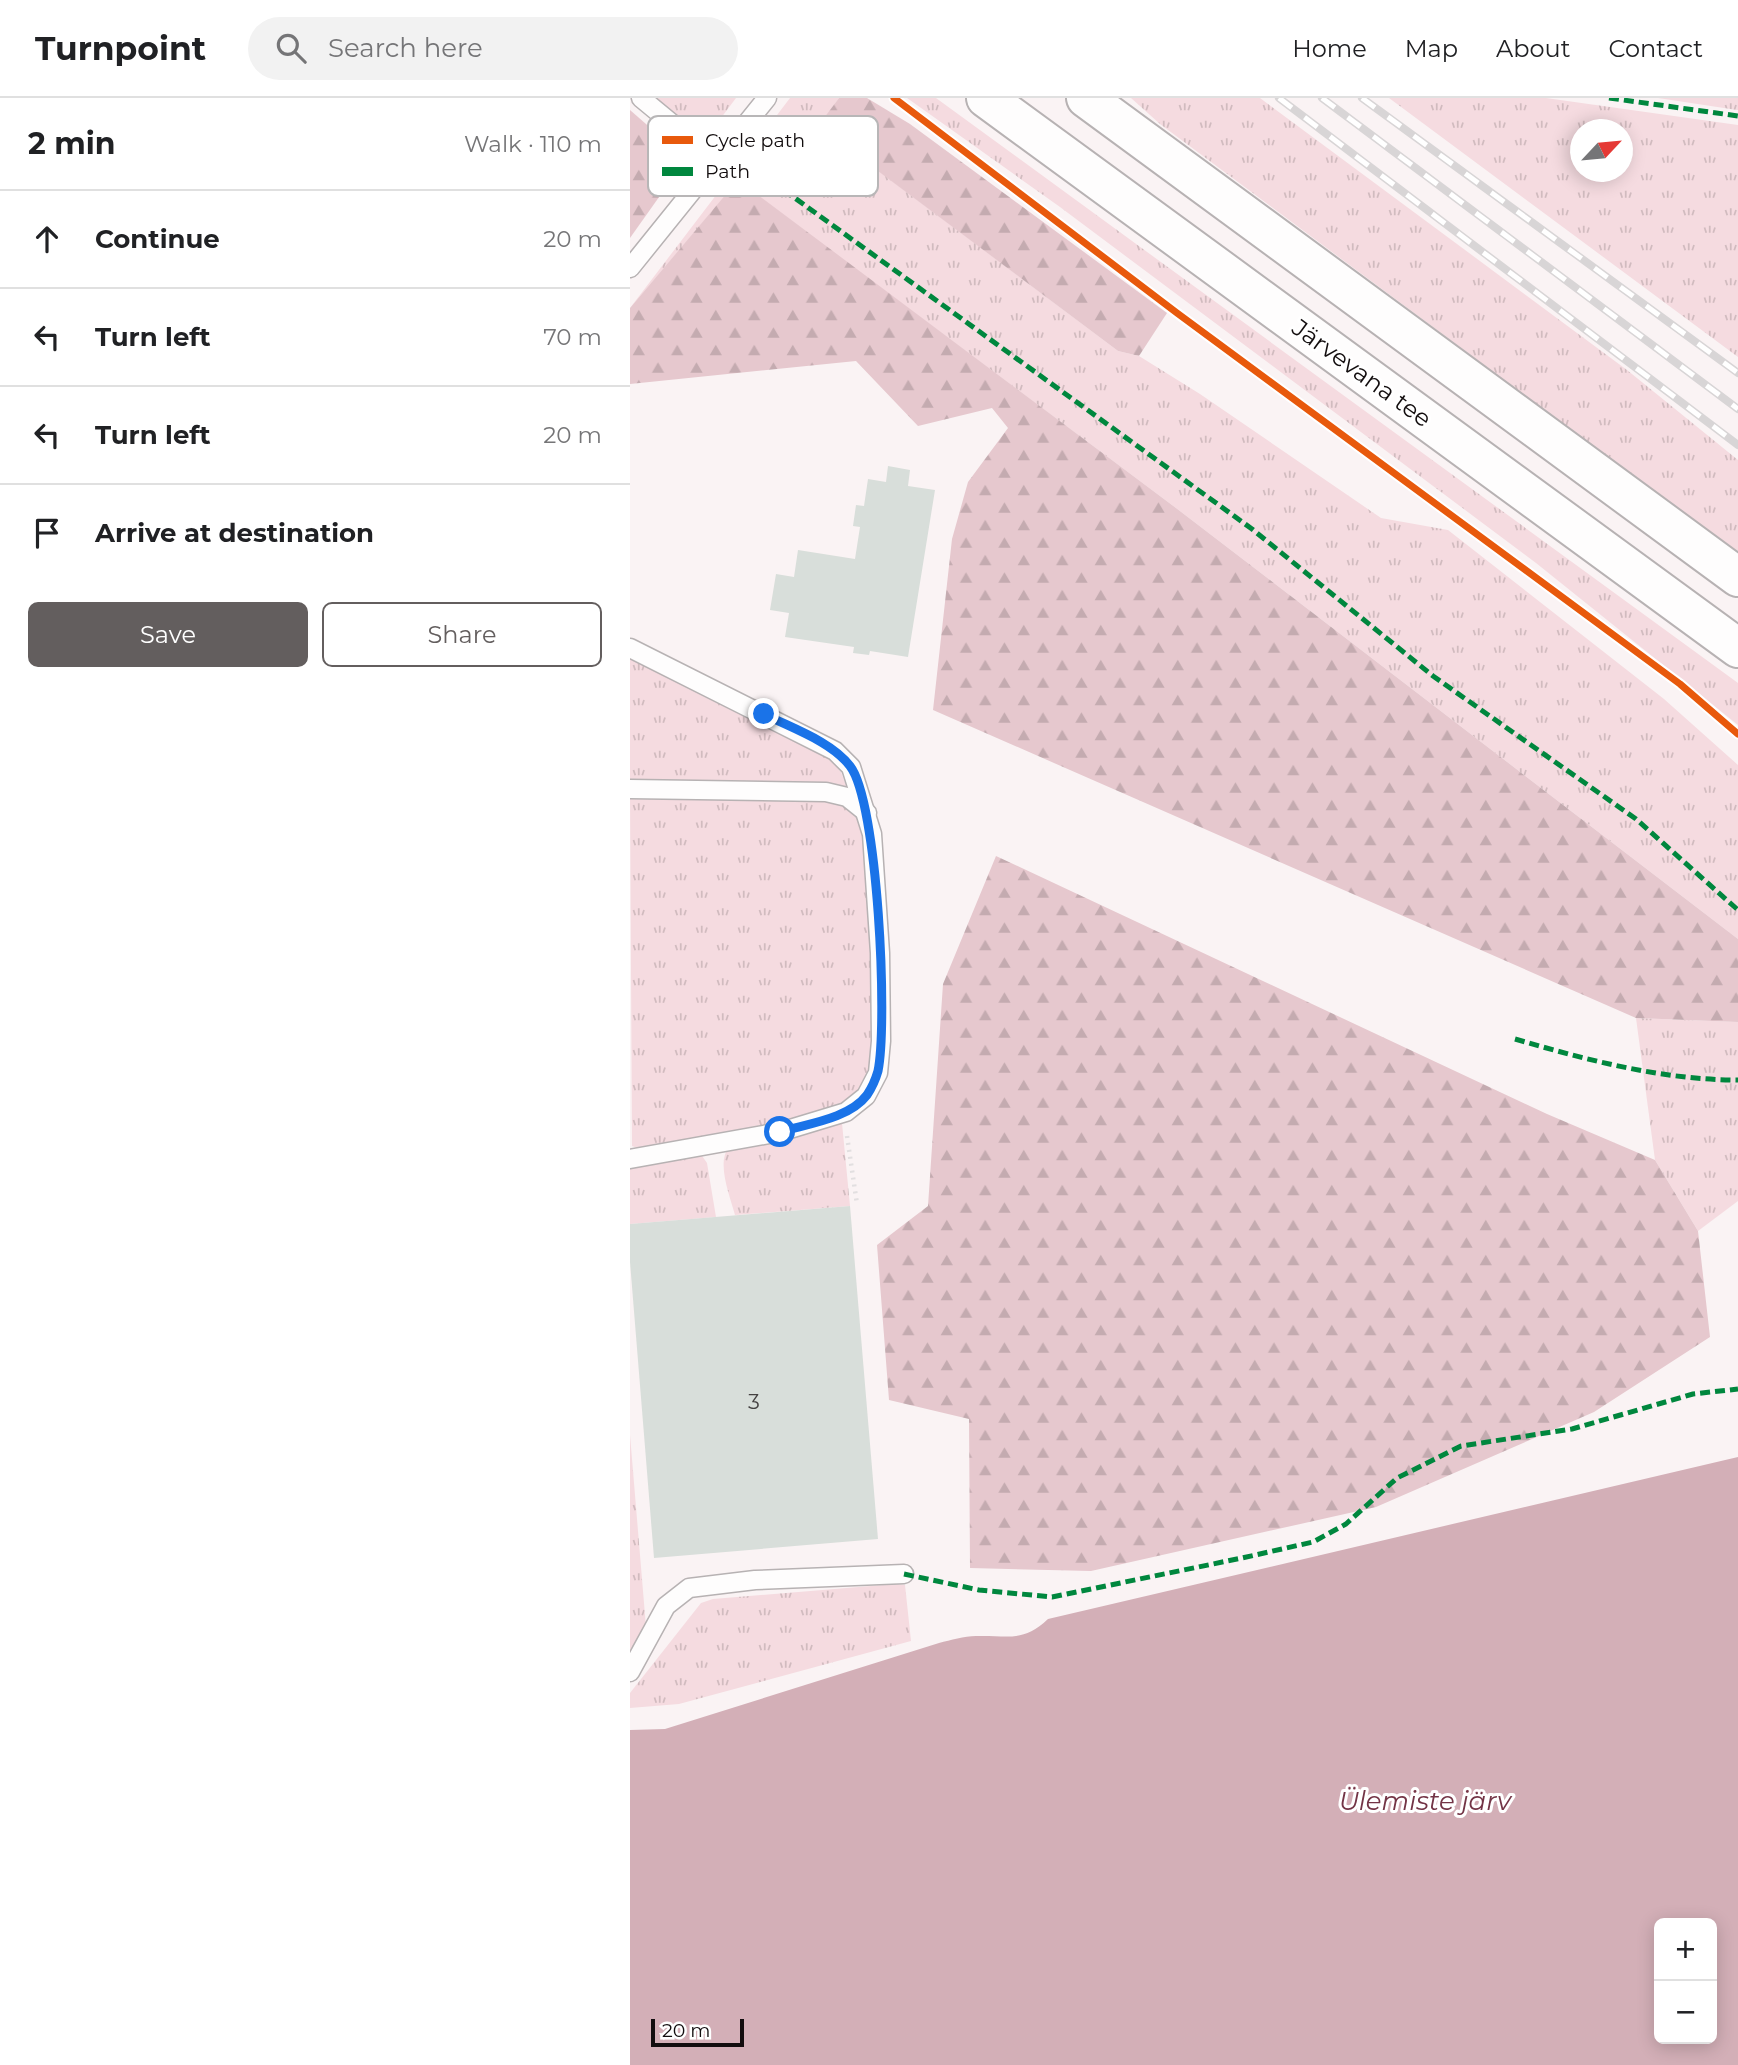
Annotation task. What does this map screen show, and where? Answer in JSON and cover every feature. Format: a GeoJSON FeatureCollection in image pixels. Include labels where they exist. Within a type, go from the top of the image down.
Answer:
{"type":"FeatureCollection","features":[{"type":"Feature","properties":{"kind":"main road","name":"Järvevana tee"},"geometry":{"type":"LineString","coordinates":[[986,98],[1738,648]]}},
{"type":"Feature","properties":{"kind":"main road"},"geometry":{"type":"LineString","coordinates":[[1086,98],[1738,576]]}},
{"type":"Feature","properties":{"kind":"lane"},"geometry":{"type":"LineString","coordinates":[[641,98],[663,116]]}},
{"type":"Feature","properties":{"kind":"lane"},"geometry":{"type":"LineString","coordinates":[[752,116],[767,98]]}},
{"type":"Feature","properties":{"kind":"lane"},"geometry":{"type":"LineString","coordinates":[[1108,98],[1157,150]]}},
{"type":"Feature","properties":{"kind":"lane"},"geometry":{"type":"LineString","coordinates":[[630,268],[687,196]]}},
{"type":"Feature","properties":{"kind":"lane"},"geometry":{"type":"LineString","coordinates":[[630,648],[835,751],[851,767],[872,834],[880,953],[881,1041],[878,1073],[866,1096],[846,1112],[780,1132],[630,1159]]}},
{"type":"Feature","properties":{"kind":"lane"},"geometry":{"type":"LineString","coordinates":[[630,789],[827,792],[847,797],[867,813]]}},
{"type":"Feature","properties":{"kind":"lane"},"geometry":{"type":"LineString","coordinates":[[630,1672],[666,1605],[689,1588],[755,1580],[904,1574]]}},
{"type":"Feature","properties":{"kind":"path"},"geometry":{"type":"LineString","coordinates":[[846,1128],[857,1205]]}},
{"type":"Feature","properties":{"kind":"green space"},"geometry":{"type":"Polygon","coordinates":[[[650,98],[736,98],[722,116],[672,116],[650,98]]]}},
{"type":"Feature","properties":{"kind":"green space"},"geometry":{"type":"Polygon","coordinates":[[[790,98],[839,98],[826,116],[776,116],[790,98]]]}},
{"type":"Feature","properties":{"kind":"green space"},"geometry":{"type":"Polygon","coordinates":[[[839,98],[867,98],[910,124],[1167,313],[1139,356],[1118,351],[878,171],[878,116],[826,116],[839,98]]]}},
{"type":"Feature","properties":{"kind":"green space"},"geometry":{"type":"Polygon","coordinates":[[[907,98],[936,98],[1738,683],[1738,725],[1536,563],[1060,207],[907,98]]]}},
{"type":"Feature","properties":{"kind":"green space"},"geometry":{"type":"Polygon","coordinates":[[[1131,98],[1260,98],[1627,370],[1738,460],[1738,554],[1160,124],[1131,98]]]}},
{"type":"Feature","properties":{"kind":"green space"},"geometry":{"type":"Polygon","coordinates":[[[1389,98],[1546,98],[1738,125],[1738,357],[1389,98]]]}},
{"type":"Feature","properties":{"kind":"green space"},"geometry":{"type":"Polygon","coordinates":[[[1658,98],[1738,98],[1738,110],[1737,110],[1658,98]]]}},
{"type":"Feature","properties":{"kind":"green space"},"geometry":{"type":"Polygon","coordinates":[[[630,110],[648,126],[648,196],[660,196],[630,238],[630,110]]]}},
{"type":"Feature","properties":{"kind":"green space"},"geometry":{"type":"Polygon","coordinates":[[[878,170],[1118,351],[1139,356],[1200,394],[1381,518],[1448,530],[1664,699],[1738,765],[1738,939],[1176,508],[758,196],[878,196],[878,170]]]}},
{"type":"Feature","properties":{"kind":"green space"},"geometry":{"type":"Polygon","coordinates":[[[715,196],[725,196],[630,308],[715,196]]]}},
{"type":"Feature","properties":{"kind":"green space"},"geometry":{"type":"Polygon","coordinates":[[[724,196],[759,196],[1176,508],[1738,939],[1738,1022],[1636,1018],[933,710],[952,539],[968,482],[1008,428],[992,408],[918,426],[856,361],[630,384],[630,308],[724,196]]]}},
{"type":"Feature","properties":{"kind":"green space"},"geometry":{"type":"Polygon","coordinates":[[[630,656],[828,757],[841,772],[847,788],[630,779],[630,656]]]}},
{"type":"Feature","properties":{"kind":"green space"},"geometry":{"type":"Polygon","coordinates":[[[630,795],[828,798],[856,813],[867,843],[874,1042],[864,1088],[841,1109],[645,1151],[632,1146],[630,795]]]}},
{"type":"Feature","properties":{"kind":"green space"},"geometry":{"type":"Polygon","coordinates":[[[996,856],[1547,1114],[1655,1160],[1698,1231],[1710,1337],[1594,1412],[1376,1507],[1091,1571],[970,1568],[969,1419],[889,1400],[877,1245],[928,1206],[943,984],[996,856]]]}},
{"type":"Feature","properties":{"kind":"green space"},"geometry":{"type":"Polygon","coordinates":[[[1636,1018],[1738,1022],[1738,1201],[1698,1231],[1655,1160],[1636,1018]]]}},
{"type":"Feature","properties":{"kind":"green space"},"geometry":{"type":"Polygon","coordinates":[[[842,1123],[850,1206],[735,1215],[724,1171],[725,1154],[729,1147],[842,1123]]]}},
{"type":"Feature","properties":{"kind":"green space"},"geometry":{"type":"Polygon","coordinates":[[[700,1153],[707,1163],[716,1217],[630,1224],[630,1167],[700,1153]]]}},
{"type":"Feature","properties":{"kind":"green space"},"geometry":{"type":"Polygon","coordinates":[[[630,1435],[646,1627],[630,1650],[630,1435]]]}},
{"type":"Feature","properties":{"kind":"green space"},"geometry":{"type":"Polygon","coordinates":[[[905,1585],[911,1641],[679,1704],[630,1708],[630,1693],[701,1603],[713,1599],[905,1585]]]}},
{"type":"Feature","properties":{"kind":"water","name":"Ülemiste järv"},"geometry":{"type":"Polygon","coordinates":[[[1738,1457],[1738,2065],[630,2065],[630,1730],[665,1729],[953,1639],[1023,1635],[1048,1619],[1738,1457]]]}},
{"type":"Feature","properties":{"kind":"building"},"geometry":{"type":"Polygon","coordinates":[[[888,466],[910,470],[908,486],[935,490],[908,657],[870,651],[869,655],[853,653],[854,647],[785,637],[789,613],[770,610],[776,574],[794,577],[798,550],[855,559],[860,527],[853,526],[856,505],[864,506],[868,479],[886,482],[888,466]]]}},
{"type":"Feature","properties":{"kind":"building"},"geometry":{"type":"Polygon","coordinates":[[[850,1206],[878,1539],[654,1558],[630,1262],[630,1224],[850,1206]]]}},
{"type":"Feature","properties":{"kind":"railway"},"geometry":{"type":"LineString","coordinates":[[1279,98],[1738,445]]}},
{"type":"Feature","properties":{"kind":"railway"},"geometry":{"type":"LineString","coordinates":[[1322,98],[1738,409]]}},
{"type":"Feature","properties":{"kind":"railway"},"geometry":{"type":"LineString","coordinates":[[1362,98],[1738,373]]}},
{"type":"Feature","properties":{"kind":"marked path"},"geometry":{"type":"LineString","coordinates":[[1609,98],[1738,116]]}},
{"type":"Feature","properties":{"kind":"marked path"},"geometry":{"type":"LineString","coordinates":[[792,196],[1252,529],[1433,676],[1636,819],[1738,910]]}},
{"type":"Feature","properties":{"kind":"marked path"},"geometry":{"type":"LineString","coordinates":[[1515,1039],[1653,1073],[1738,1080]]}},
{"type":"Feature","properties":{"kind":"marked path"},"geometry":{"type":"LineString","coordinates":[[904,1574],[979,1590],[1052,1597],[1242,1558],[1313,1542],[1346,1524],[1397,1478],[1461,1446],[1572,1429],[1693,1394],[1738,1389]]}},
{"type":"Feature","properties":{"kind":"cycle path"},"geometry":{"type":"LineString","coordinates":[[894,98],[1177,313],[1680,684],[1738,734]]}},
{"type":"Feature","properties":{"kind":"route"},"geometry":{"type":"LineString","coordinates":[[764,714],[835,751],[851,767],[872,834],[880,953],[881,1041],[878,1073],[866,1096],[846,1112],[780,1132]]}}]}
